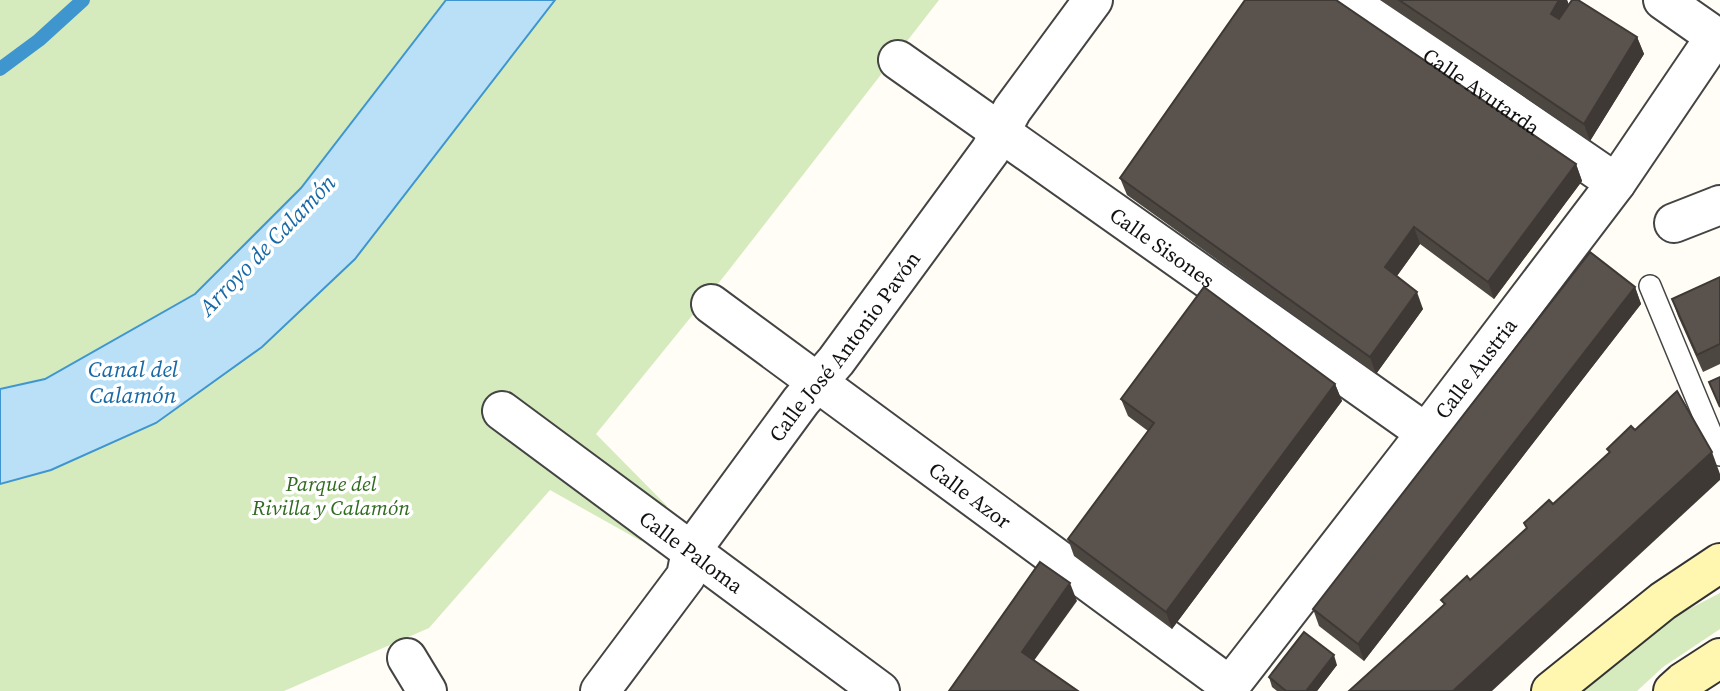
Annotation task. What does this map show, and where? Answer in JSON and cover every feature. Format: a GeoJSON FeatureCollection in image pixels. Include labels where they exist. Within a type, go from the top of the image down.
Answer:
{"type":"FeatureCollection","features":[{"type":"Feature","properties":{"kind":"main road"},"geometry":{"type":"LineString","coordinates":[[1551,691],[1663,601],[1720,564]]}},
{"type":"Feature","properties":{"kind":"main road"},"geometry":{"type":"LineString","coordinates":[[1673,691],[1720,658]]}},
{"type":"Feature","properties":{"kind":"street","name":"Calle José Antonio Pavón"},"geometry":{"type":"LineString","coordinates":[[600,691],[686,576],[691,551],[990,151],[1012,110],[1093,0]]}},
{"type":"Feature","properties":{"kind":"street","name":"Calle Avutarda"},"geometry":{"type":"LineString","coordinates":[[1349,0],[1616,183]]}},
{"type":"Feature","properties":{"kind":"street"},"geometry":{"type":"LineString","coordinates":[[1663,0],[1718,38]]}},
{"type":"Feature","properties":{"kind":"street","name":"Calle Austria"},"geometry":{"type":"LineString","coordinates":[[1228,689],[1616,183],[1718,38]]}},
{"type":"Feature","properties":{"kind":"street","name":"Calle Sisones"},"geometry":{"type":"LineString","coordinates":[[898,60],[1426,433]]}},
{"type":"Feature","properties":{"kind":"street"},"geometry":{"type":"LineString","coordinates":[[1674,223],[1720,205]]}},
{"type":"Feature","properties":{"kind":"street","name":"Calle Azor"},"geometry":{"type":"LineString","coordinates":[[711,304],[1228,689]]}},
{"type":"Feature","properties":{"kind":"street","name":"Calle Paloma"},"geometry":{"type":"LineString","coordinates":[[502,411],[880,691]]}},
{"type":"Feature","properties":{"kind":"street"},"geometry":{"type":"LineString","coordinates":[[407,658],[427,691]]}},
{"type":"Feature","properties":{"kind":"lane"},"geometry":{"type":"LineString","coordinates":[[1650,286],[1720,455]]}},
{"type":"Feature","properties":{"kind":"green space"},"geometry":{"type":"Polygon","coordinates":[[[0,0],[446,0],[301,188],[195,294],[45,379],[0,389],[0,0]]]}},
{"type":"Feature","properties":{"kind":"green space","name":"Parque del Rivilla y Calamón"},"geometry":{"type":"Polygon","coordinates":[[[556,0],[939,0],[725,275],[596,434],[667,506],[641,541],[550,490],[429,628],[284,691],[0,691],[0,484],[51,470],[156,423],[262,347],[355,259],[556,0]]]}},
{"type":"Feature","properties":{"kind":"green space"},"geometry":{"type":"Polygon","coordinates":[[[1720,593],[1720,629],[1663,667],[1637,691],[1583,691],[1632,647],[1685,611],[1720,593]]]}},
{"type":"Feature","properties":{"kind":"water","name":"Canal del Calamón"},"geometry":{"type":"Polygon","coordinates":[[[446,0],[555,0],[355,259],[262,347],[156,423],[51,470],[0,484],[0,389],[45,379],[195,294],[301,188],[446,0]]]}},
{"type":"Feature","properties":{"kind":"building"},"geometry":{"type":"Polygon","coordinates":[[[1245,0],[1336,0],[1576,164],[1488,282],[1414,227],[1385,267],[1417,292],[1370,357],[1120,178],[1245,0]]]}},
{"type":"Feature","properties":{"kind":"building"},"geometry":{"type":"Polygon","coordinates":[[[1399,0],[1559,0],[1551,14],[1559,19],[1572,0],[1578,0],[1637,37],[1584,124],[1399,0]]]}},
{"type":"Feature","properties":{"kind":"building"},"geometry":{"type":"Polygon","coordinates":[[[1590,252],[1635,287],[1358,644],[1313,609],[1590,252]]]}},
{"type":"Feature","properties":{"kind":"building"},"geometry":{"type":"Polygon","coordinates":[[[1720,277],[1720,344],[1697,355],[1672,299],[1720,277]]]}},
{"type":"Feature","properties":{"kind":"building"},"geometry":{"type":"Polygon","coordinates":[[[1204,287],[1335,384],[1166,612],[1068,539],[1154,423],[1121,399],[1204,287]]]}},
{"type":"Feature","properties":{"kind":"building"},"geometry":{"type":"Polygon","coordinates":[[[1720,377],[1720,407],[1709,382],[1720,377]]]}},
{"type":"Feature","properties":{"kind":"building"},"geometry":{"type":"Polygon","coordinates":[[[1677,391],[1712,452],[1453,691],[1349,691],[1445,604],[1441,600],[1467,576],[1470,580],[1527,528],[1524,523],[1549,500],[1553,504],[1610,452],[1607,449],[1631,426],[1635,430],[1677,391]]]}},
{"type":"Feature","properties":{"kind":"building"},"geometry":{"type":"Polygon","coordinates":[[[1040,562],[1070,583],[1022,652],[1078,691],[949,691],[1040,562]]]}},
{"type":"Feature","properties":{"kind":"building"},"geometry":{"type":"Polygon","coordinates":[[[1304,632],[1334,655],[1306,691],[1286,691],[1269,677],[1304,632]]]}},
{"type":"Feature","properties":{"kind":"waterway"},"geometry":{"type":"LineString","coordinates":[[0,69],[39,40],[83,0]]}},
{"type":"Feature","properties":{"kind":"water label","name":"Arroyo de Calamón"},"geometry":{"type":"Point","coordinates":[267,245]}}]}
